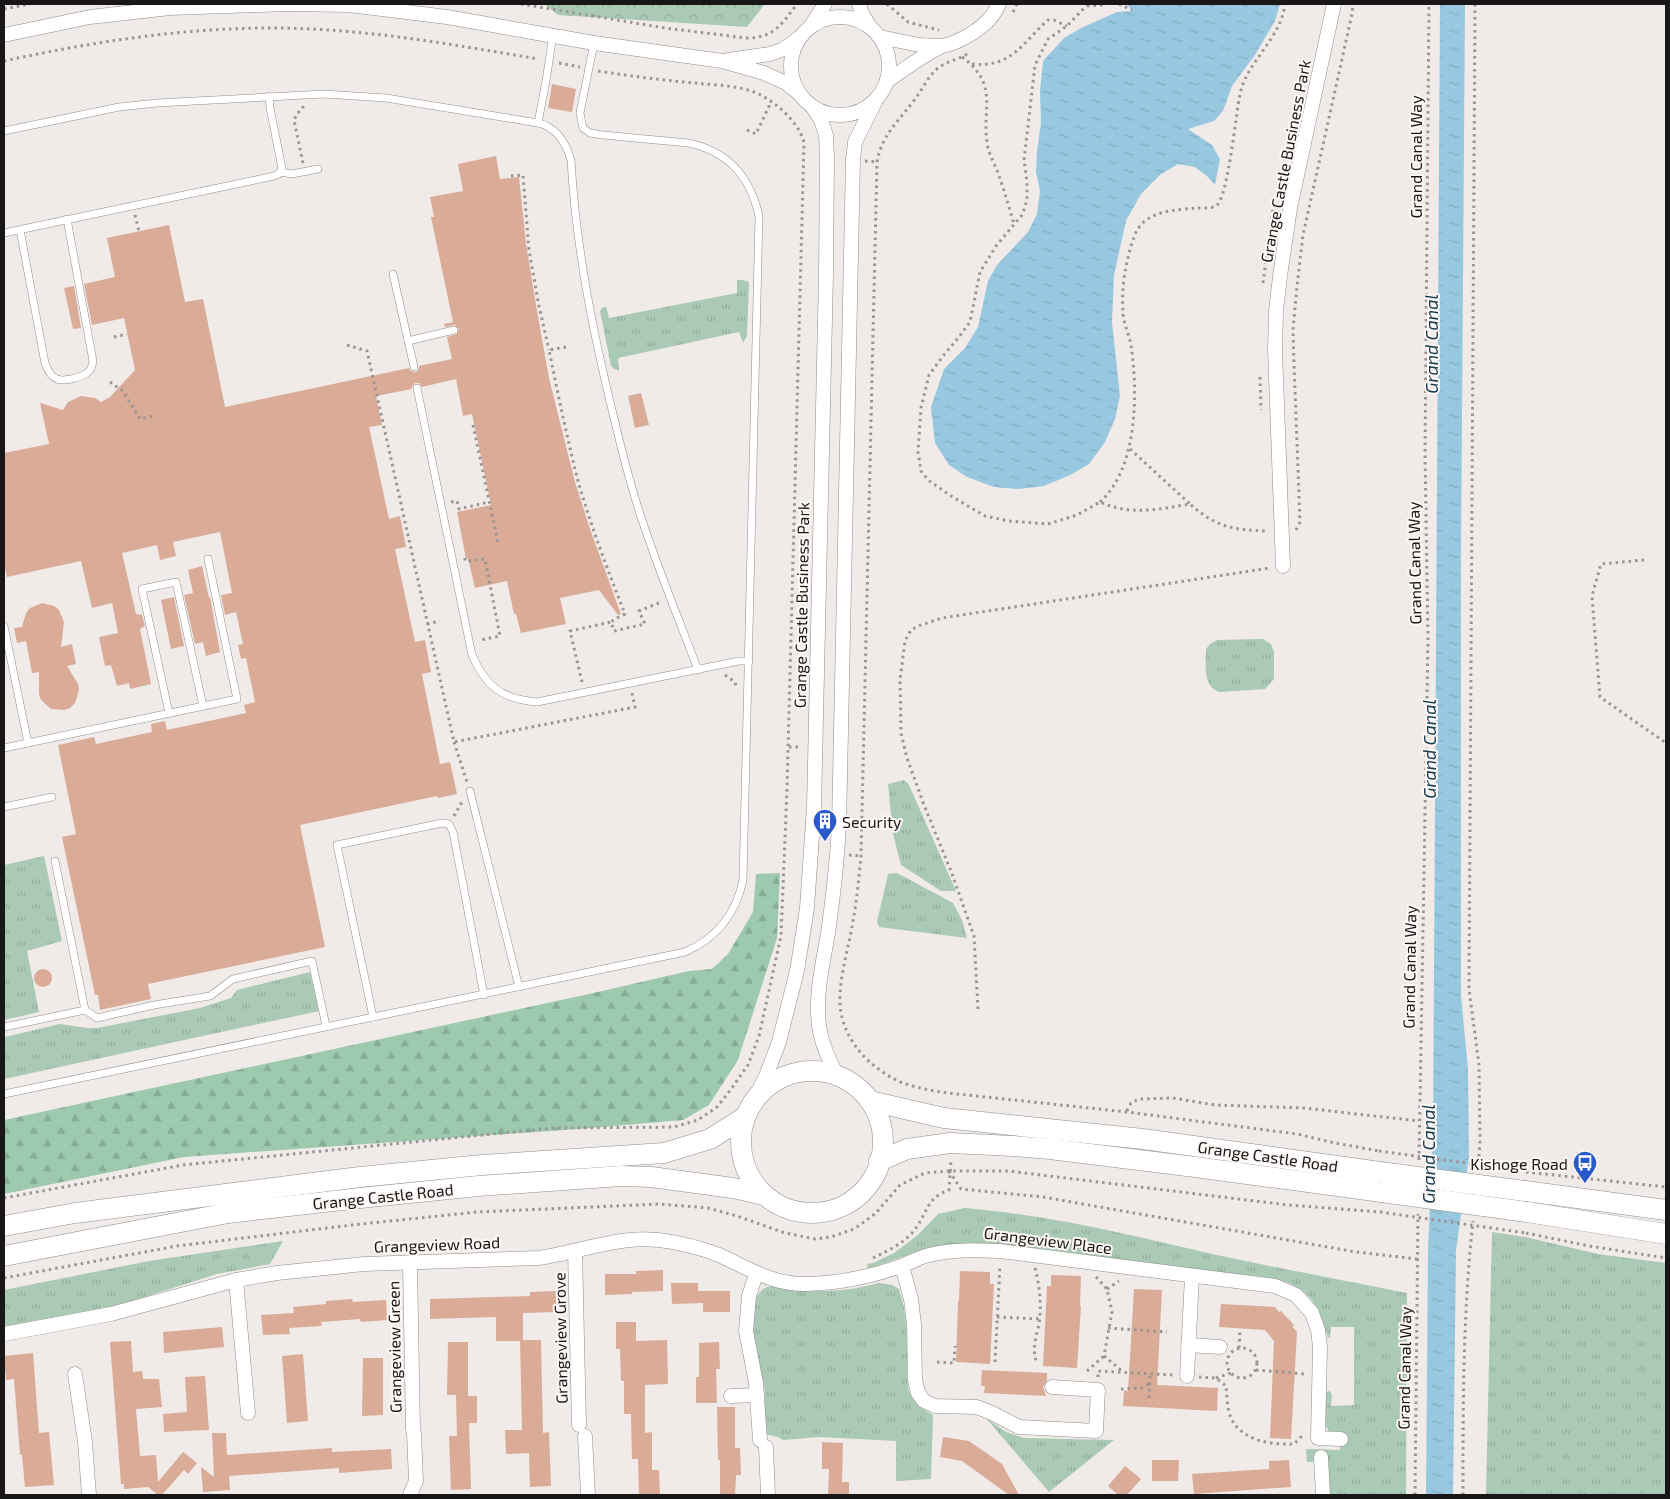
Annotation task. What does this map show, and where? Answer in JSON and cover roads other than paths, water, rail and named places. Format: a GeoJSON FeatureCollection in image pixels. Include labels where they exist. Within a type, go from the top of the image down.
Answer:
{"type":"FeatureCollection","features":[{"type":"Feature","properties":{"kind":"main road","name":"Grange Castle Road"},"geometry":{"type":"LineString","coordinates":[[4,1226],[75,1213],[360,1177],[482,1165],[664,1153],[710,1139],[750,1108],[772,1083],[787,1076],[807,1071],[837,1076],[857,1087],[870,1101],[882,1140],[879,1161],[873,1179],[858,1196],[837,1209],[810,1214],[784,1208],[764,1195],[748,1173],[742,1153],[741,1134],[750,1108]]}},
{"type":"Feature","properties":{"kind":"main road","name":"Grange Castle Road"},"geometry":{"type":"LineString","coordinates":[[870,1101],[944,1118],[1143,1139],[1380,1172],[1525,1181],[1666,1210]]}},
{"type":"Feature","properties":{"kind":"main road","name":"Grange Castle Road"},"geometry":{"type":"LineString","coordinates":[[879,1161],[907,1149],[950,1143],[1050,1149],[1195,1167],[1381,1202],[1527,1212],[1666,1234]]}},
{"type":"Feature","properties":{"kind":"main road","name":"Grange Castle Road"},"geometry":{"type":"LineString","coordinates":[[4,1256],[228,1214],[478,1186],[622,1176],[651,1177],[732,1188],[764,1195]]}},
{"type":"Feature","properties":{"kind":"street"},"geometry":{"type":"LineString","coordinates":[[4,35],[90,18],[170,8],[288,4],[349,5],[427,14],[594,43],[722,61],[764,73],[786,83],[812,106],[827,113],[843,115],[858,112],[876,100]]}},
{"type":"Feature","properties":{"kind":"street"},"geometry":{"type":"LineString","coordinates":[[800,94],[793,80],[792,63],[794,49],[825,4]]}},
{"type":"Feature","properties":{"kind":"street"},"geometry":{"type":"LineString","coordinates":[[859,4],[862,14],[870,27],[880,37],[887,52],[889,67],[887,82]]}},
{"type":"Feature","properties":{"kind":"street"},"geometry":{"type":"LineString","coordinates":[[837,1076],[823,1044],[819,1027],[818,1004],[833,896],[839,826],[853,160],[855,142],[887,82],[912,63],[940,46],[954,42],[979,29],[995,12],[999,4]]}},
{"type":"Feature","properties":{"kind":"street","name":"Grange Castle Business Park"},"geometry":{"type":"LineString","coordinates":[[1284,566],[1275,390],[1276,311],[1290,208],[1334,4]]}},
{"type":"Feature","properties":{"kind":"street"},"geometry":{"type":"LineString","coordinates":[[722,61],[770,54],[784,49],[822,21],[837,17],[854,19],[870,27]]}},
{"type":"Feature","properties":{"kind":"street"},"geometry":{"type":"LineString","coordinates":[[880,37],[920,45],[940,46]]}},
{"type":"Feature","properties":{"kind":"street","name":"Grange Castle Business Park"},"geometry":{"type":"LineString","coordinates":[[750,1108],[766,1076],[779,1042],[797,970],[807,908],[814,807],[827,157],[826,135],[821,120],[812,106]]}},
{"type":"Feature","properties":{"kind":"street","name":"Grangeview Road"},"geometry":{"type":"LineString","coordinates":[[4,1334],[111,1314],[236,1280],[364,1264],[410,1264],[538,1258],[624,1240],[671,1241],[718,1254],[756,1274],[806,1284],[836,1282],[869,1276]]}},
{"type":"Feature","properties":{"kind":"street","name":"Grangeview Place"},"geometry":{"type":"LineString","coordinates":[[869,1276],[902,1266],[928,1255],[969,1249],[1051,1257],[1275,1286],[1296,1295],[1312,1313],[1318,1330],[1320,1348],[1318,1438],[1341,1439]]}},
{"type":"Feature","properties":{"kind":"street","name":"Grangeview Grove"},"geometry":{"type":"LineString","coordinates":[[575,1251],[582,1430],[588,1495]]}},
{"type":"Feature","properties":{"kind":"street","name":"Grangeview Green"},"geometry":{"type":"LineString","coordinates":[[410,1264],[413,1431],[416,1481],[410,1495]]}},
{"type":"Feature","properties":{"kind":"street"},"geometry":{"type":"LineString","coordinates":[[902,1266],[911,1299],[914,1324],[915,1380],[918,1394],[924,1401],[935,1406],[977,1408],[992,1413],[1019,1427],[1096,1431],[1098,1390],[1052,1387]]}},
{"type":"Feature","properties":{"kind":"street"},"geometry":{"type":"LineString","coordinates":[[756,1274],[749,1296],[746,1331],[757,1395],[768,1495]]}},
{"type":"Feature","properties":{"kind":"street"},"geometry":{"type":"LineString","coordinates":[[1187,1376],[1192,1276]]}},
{"type":"Feature","properties":{"kind":"street"},"geometry":{"type":"LineString","coordinates":[[236,1280],[248,1413]]}},
{"type":"Feature","properties":{"kind":"street"},"geometry":{"type":"LineString","coordinates":[[1188,1345],[1220,1347]]}},
{"type":"Feature","properties":{"kind":"street"},"geometry":{"type":"LineString","coordinates":[[75,1374],[86,1442],[89,1495]]}},
{"type":"Feature","properties":{"kind":"street"},"geometry":{"type":"LineString","coordinates":[[731,1396],[757,1395]]}},
{"type":"Feature","properties":{"kind":"street"},"geometry":{"type":"LineString","coordinates":[[1321,1456],[1323,1495]]}},
{"type":"Feature","properties":{"kind":"lane"},"geometry":{"type":"LineString","coordinates":[[538,123],[553,35]]}},
{"type":"Feature","properties":{"kind":"lane"},"geometry":{"type":"LineString","coordinates":[[4,1094],[685,952],[709,939],[731,913],[743,880],[759,216],[752,191],[741,174],[722,156],[708,149],[688,143],[590,133],[583,128],[580,122],[580,113],[594,43]]}},
{"type":"Feature","properties":{"kind":"lane"},"geometry":{"type":"LineString","coordinates":[[4,130],[119,107],[270,96],[340,94],[376,97],[538,123],[561,137],[568,149],[571,160],[577,230],[604,381],[643,522],[698,670]]}},
{"type":"Feature","properties":{"kind":"lane"},"geometry":{"type":"LineString","coordinates":[[4,232],[274,176],[282,168],[270,108],[270,96]]}},
{"type":"Feature","properties":{"kind":"lane"},"geometry":{"type":"LineString","coordinates":[[280,172],[292,174],[318,168]]}},
{"type":"Feature","properties":{"kind":"lane"},"geometry":{"type":"LineString","coordinates":[[20,230],[44,363],[48,372],[55,378],[62,380],[86,374],[92,368],[94,361],[68,219]]}},
{"type":"Feature","properties":{"kind":"lane"},"geometry":{"type":"LineString","coordinates":[[393,274],[414,367]]}},
{"type":"Feature","properties":{"kind":"lane"},"geometry":{"type":"LineString","coordinates":[[408,341],[454,330]]}},
{"type":"Feature","properties":{"kind":"lane"},"geometry":{"type":"LineString","coordinates":[[418,388],[472,655],[478,670],[488,683],[498,691],[522,701],[537,702],[738,661],[749,661]]}},
{"type":"Feature","properties":{"kind":"lane"},"geometry":{"type":"LineString","coordinates":[[4,748],[237,699],[208,559]]}},
{"type":"Feature","properties":{"kind":"lane"},"geometry":{"type":"LineString","coordinates":[[169,713],[142,589],[176,582],[204,706]]}},
{"type":"Feature","properties":{"kind":"lane"},"geometry":{"type":"LineString","coordinates":[[4,626],[28,743]]}},
{"type":"Feature","properties":{"kind":"lane"},"geometry":{"type":"LineString","coordinates":[[470,791],[519,987]]}},
{"type":"Feature","properties":{"kind":"lane"},"geometry":{"type":"LineString","coordinates":[[4,808],[52,797]]}},
{"type":"Feature","properties":{"kind":"lane"},"geometry":{"type":"LineString","coordinates":[[373,1017],[337,845],[442,823],[449,824],[453,832],[484,994]]}},
{"type":"Feature","properties":{"kind":"lane"},"geometry":{"type":"LineString","coordinates":[[55,861],[85,1010],[97,1018],[154,1005],[210,996],[233,978],[312,961],[326,1026]]}},
{"type":"Feature","properties":{"kind":"lane"},"geometry":{"type":"LineString","coordinates":[[4,1027],[85,1010]]}},
{"type":"Feature","properties":{"kind":"water"},"geometry":{"type":"Polygon","coordinates":[[[1127,4],[1280,4],[1275,21],[1255,55],[1232,86],[1223,111],[1214,121],[1188,129],[1212,145],[1220,159],[1215,185],[1195,167],[1178,164],[1161,174],[1141,194],[1126,221],[1114,275],[1112,322],[1120,396],[1115,419],[1105,442],[1089,464],[1070,475],[1044,486],[1019,489],[994,487],[967,477],[949,465],[935,443],[931,407],[944,369],[965,348],[978,327],[988,281],[997,265],[1028,232],[1037,214],[1040,191],[1036,172],[1041,123],[1040,91],[1043,61],[1064,38],[1083,27],[1117,12],[1132,11],[1127,4]]]}},
{"type":"Feature","properties":{"kind":"water"},"geometry":{"type":"Polygon","coordinates":[[[1440,4],[1465,4],[1461,557],[1461,996],[1468,1069],[1469,1156],[1456,1251],[1453,1495],[1426,1495],[1428,1251],[1433,1131],[1440,4]]]}},
{"type":"Feature","properties":{"kind":"place","name":"Security"},"geometry":{"type":"Point","coordinates":[825,842]}},
{"type":"Feature","properties":{"kind":"place","name":"Kishoge Road"},"geometry":{"type":"Point","coordinates":[1585,1184]}},
{"type":"Feature","properties":{"kind":"water label","name":"Grand Canal"},"geometry":{"type":"Point","coordinates":[1431,344]}},
{"type":"Feature","properties":{"kind":"water label","name":"Grand Canal"},"geometry":{"type":"Point","coordinates":[1429,749]}},
{"type":"Feature","properties":{"kind":"water label","name":"Grand Canal"},"geometry":{"type":"Point","coordinates":[1428,1154]}}]}
